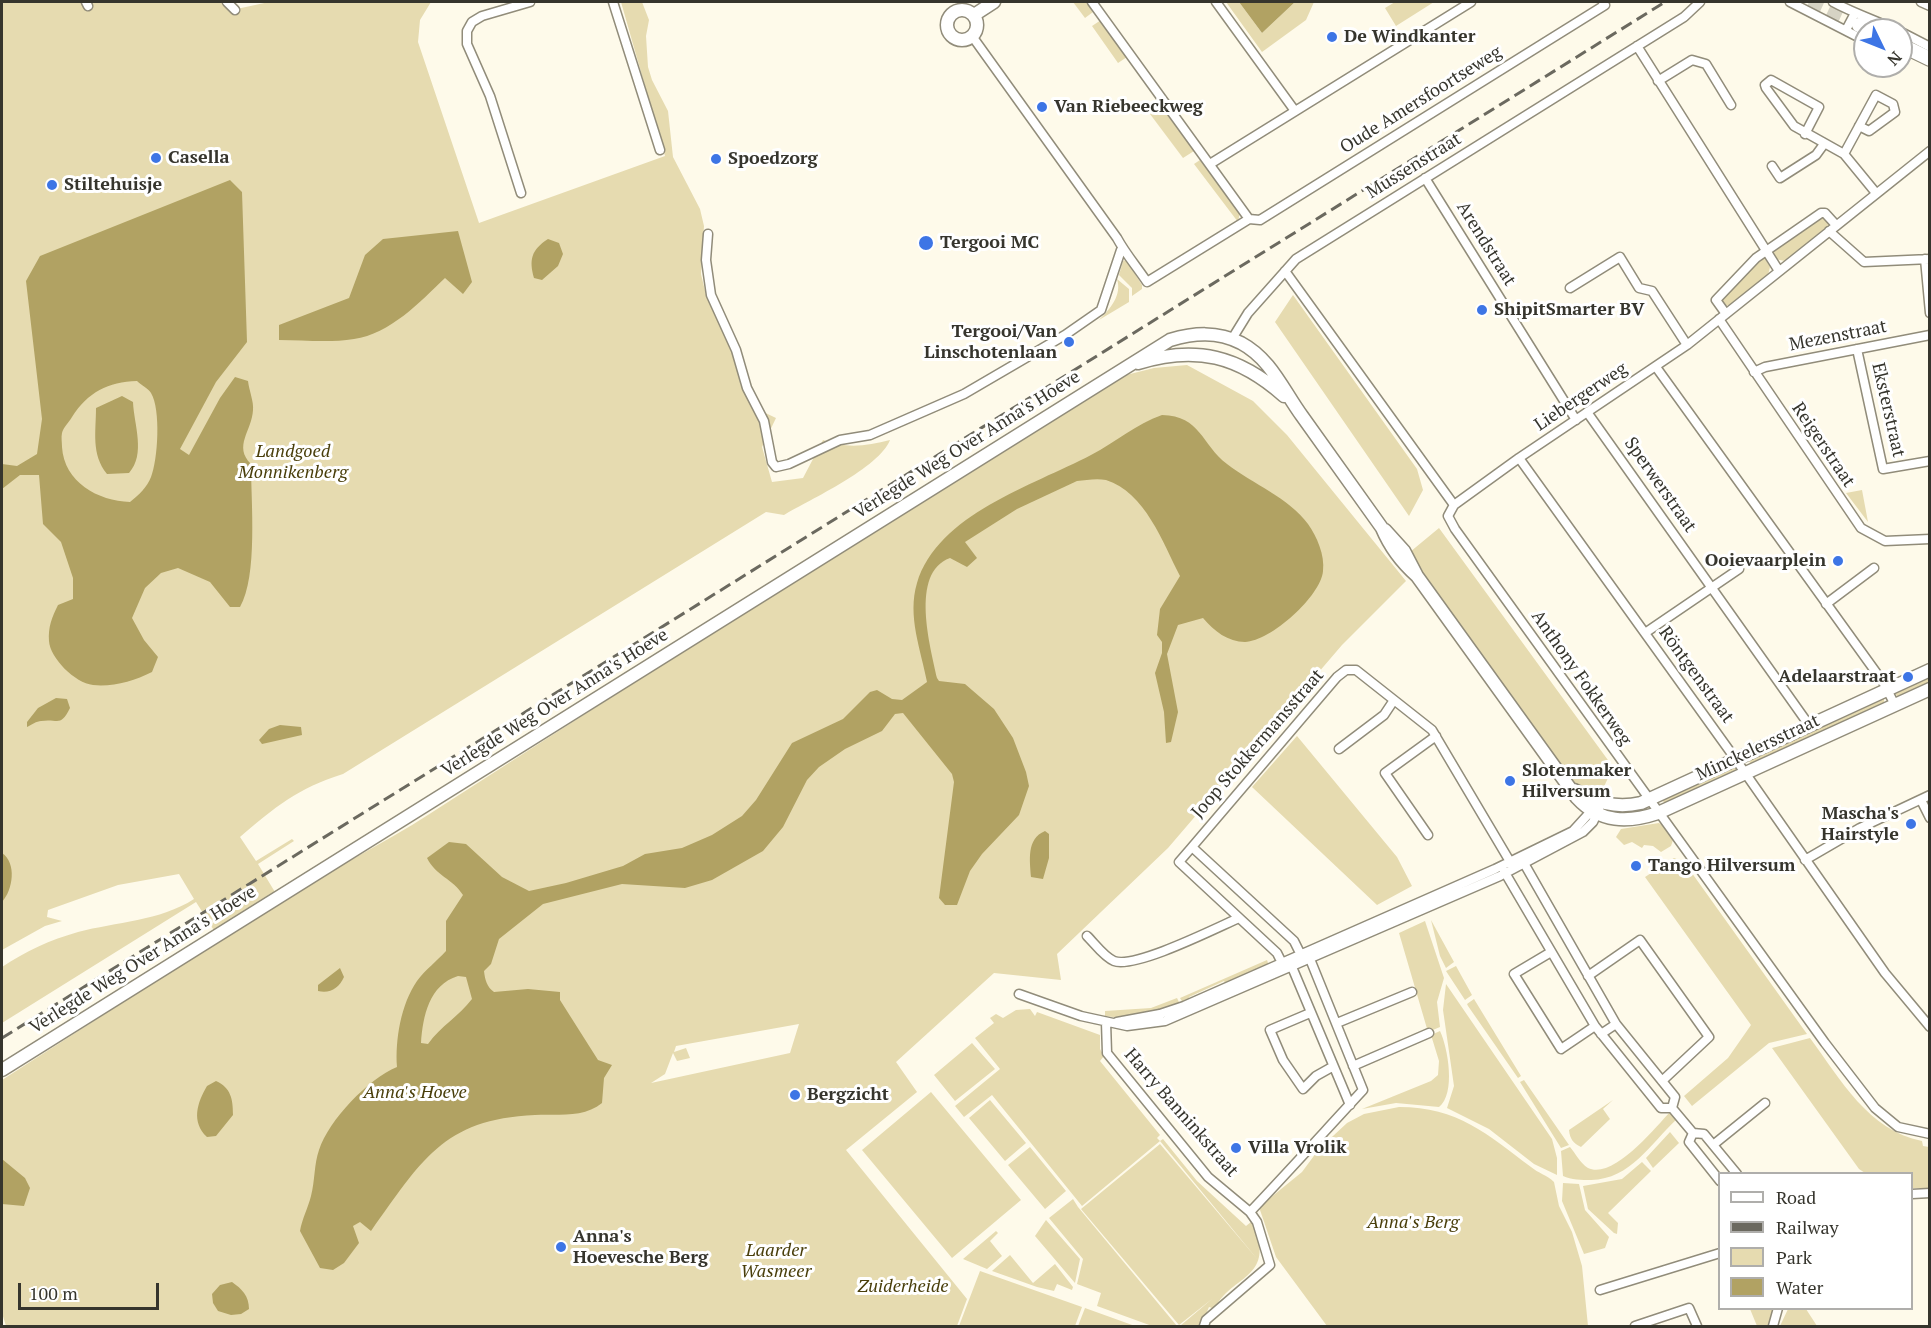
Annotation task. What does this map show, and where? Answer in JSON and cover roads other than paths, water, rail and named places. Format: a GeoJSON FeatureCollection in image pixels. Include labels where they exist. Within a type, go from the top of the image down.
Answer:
{"type":"FeatureCollection","features":[{"type":"Feature","properties":{"kind":"main road"},"geometry":{"type":"LineString","coordinates":[[974,15],[994,2]]}},
{"type":"Feature","properties":{"kind":"main road"},"geometry":{"type":"LineString","coordinates":[[952,6],[974,15],[977,26],[972,36],[962,40],[950,34],[947,21],[952,6]]}},
{"type":"Feature","properties":{"kind":"main road"},"geometry":{"type":"LineString","coordinates":[[1913,51],[1929,59]]}},
{"type":"Feature","properties":{"kind":"main road","name":"Verlegde Weg Over Anna's Hoeve"},"geometry":{"type":"LineString","coordinates":[[2,1070],[1170,340],[1194,333],[1232,339],[1248,348],[1277,375],[1293,404],[1382,528],[1404,551],[1417,576],[1571,788],[1596,810]]}},
{"type":"Feature","properties":{"kind":"main road"},"geometry":{"type":"LineString","coordinates":[[1209,356],[1205,346],[1217,335]]}},
{"type":"Feature","properties":{"kind":"main road"},"geometry":{"type":"LineString","coordinates":[[1240,364],[1249,357],[1248,348]]}},
{"type":"Feature","properties":{"kind":"main road","name":"Verlegde Weg Over Anna's Hoeve"},"geometry":{"type":"LineString","coordinates":[[1128,366],[1173,354],[1209,356],[1240,364],[1270,383],[1293,404]]}},
{"type":"Feature","properties":{"kind":"main road","name":"Minckelersstraat"},"geometry":{"type":"LineString","coordinates":[[1596,810],[1649,800],[1929,670]]}},
{"type":"Feature","properties":{"kind":"main road","name":"Minckelersstraat"},"geometry":{"type":"LineString","coordinates":[[1596,810],[1625,821],[1658,813],[1929,689]]}},
{"type":"Feature","properties":{"kind":"street"},"geometry":{"type":"LineString","coordinates":[[227,2],[235,9]]}},
{"type":"Feature","properties":{"kind":"street"},"geometry":{"type":"LineString","coordinates":[[521,193],[490,96],[467,44],[467,31],[472,22],[482,16],[530,2]]}},
{"type":"Feature","properties":{"kind":"street"},"geometry":{"type":"LineString","coordinates":[[614,2],[660,150]]}},
{"type":"Feature","properties":{"kind":"street"},"geometry":{"type":"LineString","coordinates":[[1092,2],[1249,219]]}},
{"type":"Feature","properties":{"kind":"street"},"geometry":{"type":"LineString","coordinates":[[1216,2],[1295,111]]}},
{"type":"Feature","properties":{"kind":"street"},"geometry":{"type":"LineString","coordinates":[[1210,165],[1471,2]]}},
{"type":"Feature","properties":{"kind":"street","name":"Oude Amersfoortseweg"},"geometry":{"type":"LineString","coordinates":[[1121,250],[1150,282],[1249,219],[1260,220],[1605,5],[1603,2]]}},
{"type":"Feature","properties":{"kind":"street","name":"Mussenstraat"},"geometry":{"type":"LineString","coordinates":[[1232,339],[1248,313],[1296,259],[1684,17],[1700,2]]}},
{"type":"Feature","properties":{"kind":"street"},"geometry":{"type":"LineString","coordinates":[[1790,2],[1853,26]]}},
{"type":"Feature","properties":{"kind":"street"},"geometry":{"type":"LineString","coordinates":[[1833,2],[1853,22]]}},
{"type":"Feature","properties":{"kind":"street"},"geometry":{"type":"LineString","coordinates":[[1921,2],[1929,6]]}},
{"type":"Feature","properties":{"kind":"street"},"geometry":{"type":"LineString","coordinates":[[708,234],[706,260],[711,295],[736,350],[747,388],[764,421],[772,462],[776,467],[789,464],[840,440],[870,435],[964,394],[1075,329],[1101,310],[1121,250],[1117,238],[972,36]]}},
{"type":"Feature","properties":{"kind":"street"},"geometry":{"type":"LineString","coordinates":[[1913,39],[1929,47]]}},
{"type":"Feature","properties":{"kind":"street"},"geometry":{"type":"LineString","coordinates":[[1637,46],[1779,272]]}},
{"type":"Feature","properties":{"kind":"street"},"geometry":{"type":"LineString","coordinates":[[1658,81],[1692,60],[1706,64],[1731,105]]}},
{"type":"Feature","properties":{"kind":"street"},"geometry":{"type":"LineString","coordinates":[[1805,134],[1819,107],[1771,80],[1765,84],[1779,109],[1786,112],[1794,126],[1805,134],[1844,154],[1876,193]]}},
{"type":"Feature","properties":{"kind":"street"},"geometry":{"type":"LineString","coordinates":[[1844,154],[1859,126],[1876,95],[1893,105],[1895,112],[1869,131],[1859,126]]}},
{"type":"Feature","properties":{"kind":"street"},"geometry":{"type":"LineString","coordinates":[[1772,166],[1780,178],[1816,156],[1824,144]]}},
{"type":"Feature","properties":{"kind":"street","name":"Liebergerweg"},"geometry":{"type":"LineString","coordinates":[[1454,505],[1519,458],[1687,345],[1929,151]]}},
{"type":"Feature","properties":{"kind":"street","name":"Arendstraat"},"geometry":{"type":"LineString","coordinates":[[1425,178],[1576,420]]}},
{"type":"Feature","properties":{"kind":"street"},"geometry":{"type":"LineString","coordinates":[[1722,317],[1716,300],[1765,251],[1821,213],[1826,213],[1833,228],[1864,262],[1927,259],[1929,313]]}},
{"type":"Feature","properties":{"kind":"street"},"geometry":{"type":"LineString","coordinates":[[1570,288],[1620,257],[1639,288],[1652,291],[1687,345]]}},
{"type":"Feature","properties":{"kind":"street"},"geometry":{"type":"LineString","coordinates":[[1285,271],[1454,505]]}},
{"type":"Feature","properties":{"kind":"street","name":"Reigerstraat"},"geometry":{"type":"LineString","coordinates":[[1722,317],[1754,372],[1861,528],[1885,540],[1929,539]]}},
{"type":"Feature","properties":{"kind":"street","name":"Mezenstraat"},"geometry":{"type":"LineString","coordinates":[[1754,372],[1765,367],[1929,335]]}},
{"type":"Feature","properties":{"kind":"street","name":"Eksterstraat"},"geometry":{"type":"LineString","coordinates":[[1857,349],[1883,469],[1929,461]]}},
{"type":"Feature","properties":{"kind":"street"},"geometry":{"type":"LineString","coordinates":[[1656,367],[1887,690],[1894,705]]}},
{"type":"Feature","properties":{"kind":"street","name":"Sperwerstraat"},"geometry":{"type":"LineString","coordinates":[[1587,412],[1809,725]]}},
{"type":"Feature","properties":{"kind":"street","name":"Röntgenstraat"},"geometry":{"type":"LineString","coordinates":[[1519,458],[1736,759],[1886,973],[1929,1027]]}},
{"type":"Feature","properties":{"kind":"street","name":"Anthony Fokkerweg"},"geometry":{"type":"LineString","coordinates":[[1454,505],[1448,516],[1455,530],[1825,1043],[1875,1108],[1898,1127],[1929,1134]]}},
{"type":"Feature","properties":{"kind":"street"},"geometry":{"type":"LineString","coordinates":[[1826,604],[1874,568]]}},
{"type":"Feature","properties":{"kind":"street"},"geometry":{"type":"LineString","coordinates":[[1645,633],[1739,569]]}},
{"type":"Feature","properties":{"kind":"street","name":"Joop Stokkermansstraat"},"geometry":{"type":"LineString","coordinates":[[1192,846],[1346,670],[1356,670],[1432,730],[1512,865]]}},
{"type":"Feature","properties":{"kind":"street"},"geometry":{"type":"LineString","coordinates":[[1339,749],[1384,715],[1394,700]]}},
{"type":"Feature","properties":{"kind":"street"},"geometry":{"type":"LineString","coordinates":[[1428,835],[1385,773],[1436,736]]}},
{"type":"Feature","properties":{"kind":"street"},"geometry":{"type":"LineString","coordinates":[[1805,860],[1860,828],[1925,798],[1929,818]]}},
{"type":"Feature","properties":{"kind":"street"},"geometry":{"type":"LineString","coordinates":[[1019,994],[1106,1022],[1136,1026],[1165,1021],[1310,959],[1583,832],[1596,810]]}},
{"type":"Feature","properties":{"kind":"street"},"geometry":{"type":"LineString","coordinates":[[1250,1212],[1350,1105],[1363,1090],[1310,959],[1301,955],[1294,941],[1192,846],[1179,862],[1277,953],[1282,963],[1292,967],[1332,1067],[1350,1105]]}},
{"type":"Feature","properties":{"kind":"street"},"geometry":{"type":"LineString","coordinates":[[1521,860],[1616,1024],[1675,1097],[1672,1108]]}},
{"type":"Feature","properties":{"kind":"street"},"geometry":{"type":"LineString","coordinates":[[1117,1023],[1160,1014],[1184,1006],[1503,870]]}},
{"type":"Feature","properties":{"kind":"street"},"geometry":{"type":"LineString","coordinates":[[1503,870],[1595,1026],[1661,1108],[1672,1108]]}},
{"type":"Feature","properties":{"kind":"street"},"geometry":{"type":"LineString","coordinates":[[1087,936],[1112,961],[1123,963],[1145,958],[1239,918]]}},
{"type":"Feature","properties":{"kind":"street"},"geometry":{"type":"LineString","coordinates":[[1588,976],[1641,940],[1708,1037],[1662,1081]]}},
{"type":"Feature","properties":{"kind":"street"},"geometry":{"type":"LineString","coordinates":[[1551,952],[1514,974],[1561,1049],[1595,1026]]}},
{"type":"Feature","properties":{"kind":"street"},"geometry":{"type":"LineString","coordinates":[[1337,1023],[1412,992]]}},
{"type":"Feature","properties":{"kind":"street"},"geometry":{"type":"LineString","coordinates":[[1310,1013],[1270,1030],[1283,1060],[1303,1089],[1316,1076],[1332,1067]]}},
{"type":"Feature","properties":{"kind":"street","name":"Harry Banninkstraat"},"geometry":{"type":"LineString","coordinates":[[1106,1022],[1107,1053],[1208,1177],[1250,1212],[1257,1222],[1270,1265],[1206,1320],[1204,1326]]}},
{"type":"Feature","properties":{"kind":"street"},"geometry":{"type":"LineString","coordinates":[[1602,1034],[1616,1024]]}},
{"type":"Feature","properties":{"kind":"street"},"geometry":{"type":"LineString","coordinates":[[1353,1066],[1429,1034]]}},
{"type":"Feature","properties":{"kind":"street"},"geometry":{"type":"LineString","coordinates":[[1713,1145],[1765,1103]]}},
{"type":"Feature","properties":{"kind":"street"},"geometry":{"type":"LineString","coordinates":[[1672,1108],[1693,1133],[1704,1134],[1736,1172]]}},
{"type":"Feature","properties":{"kind":"street"},"geometry":{"type":"LineString","coordinates":[[1693,1133],[1689,1142],[1718,1180]]}},
{"type":"Feature","properties":{"kind":"street"},"geometry":{"type":"LineString","coordinates":[[1913,1194],[1929,1193]]}},
{"type":"Feature","properties":{"kind":"street"},"geometry":{"type":"LineString","coordinates":[[1600,1290],[1718,1253]]}},
{"type":"Feature","properties":{"kind":"street"},"geometry":{"type":"LineString","coordinates":[[1635,1326],[1689,1308],[1697,1326]]}},
{"type":"Feature","properties":{"kind":"street"},"geometry":{"type":"LineString","coordinates":[[1773,1326],[1777,1310]]}},
{"type":"Feature","properties":{"kind":"water"},"geometry":{"type":"Polygon","coordinates":[[[1239,2],[1295,2],[1262,33],[1239,2]]]}},
{"type":"Feature","properties":{"kind":"water"},"geometry":{"type":"Polygon","coordinates":[[[230,180],[242,192],[247,342],[216,382],[180,449],[189,455],[220,398],[235,377],[248,381],[253,410],[243,445],[246,457],[251,464],[252,538],[246,594],[240,607],[230,607],[210,582],[178,568],[161,573],[145,588],[132,618],[144,640],[158,657],[152,672],[131,681],[116,684],[93,685],[79,680],[65,669],[50,648],[49,631],[52,618],[58,605],[73,599],[73,578],[61,542],[43,524],[39,475],[20,475],[2,489],[2,464],[17,466],[37,454],[42,419],[26,281],[40,256],[230,180]],[[137,381],[108,386],[92,395],[78,408],[62,435],[64,459],[76,480],[95,493],[118,501],[130,502],[142,491],[151,477],[155,459],[157,422],[154,401],[150,392],[137,381]]]}},
{"type":"Feature","properties":{"kind":"water"},"geometry":{"type":"Polygon","coordinates":[[[458,231],[472,282],[463,294],[445,278],[404,316],[367,336],[335,341],[279,340],[279,325],[349,298],[365,255],[383,239],[458,231]]]}},
{"type":"Feature","properties":{"kind":"water"},"geometry":{"type":"Polygon","coordinates":[[[548,239],[559,243],[563,254],[558,266],[542,280],[534,278],[533,256],[538,247],[548,239]]]}},
{"type":"Feature","properties":{"kind":"water"},"geometry":{"type":"Polygon","coordinates":[[[122,396],[133,402],[138,439],[137,457],[129,473],[107,474],[96,451],[96,408],[122,396]]]}},
{"type":"Feature","properties":{"kind":"water"},"geometry":{"type":"Polygon","coordinates":[[[1162,415],[1185,420],[1199,432],[1227,464],[1291,506],[1308,524],[1320,546],[1323,565],[1320,581],[1304,604],[1281,626],[1256,640],[1239,642],[1227,638],[1203,618],[1178,625],[1167,654],[1178,712],[1171,742],[1166,743],[1164,712],[1155,673],[1162,653],[1162,642],[1157,635],[1160,609],[1180,576],[1151,520],[1132,495],[1120,486],[1103,479],[1077,481],[1017,509],[965,542],[977,558],[967,567],[950,558],[937,566],[930,579],[926,595],[928,631],[937,678],[939,681],[965,684],[994,709],[1013,738],[1029,786],[1019,815],[982,854],[970,871],[957,905],[945,905],[939,898],[954,782],[952,774],[903,713],[895,714],[882,731],[845,749],[819,767],[807,780],[783,827],[763,851],[712,880],[685,888],[622,884],[543,904],[499,939],[491,964],[484,971],[486,980],[494,992],[528,989],[560,992],[560,1000],[598,1060],[612,1065],[604,1078],[602,1103],[579,1113],[503,1118],[477,1125],[455,1135],[420,1165],[371,1231],[360,1222],[353,1226],[359,1243],[344,1263],[333,1270],[320,1268],[300,1231],[311,1196],[319,1150],[331,1126],[351,1102],[374,1081],[397,1067],[398,1034],[407,1000],[420,977],[446,951],[446,921],[463,895],[430,864],[427,858],[449,842],[466,844],[502,877],[529,891],[623,866],[645,854],[682,848],[712,835],[742,816],[756,800],[792,743],[843,719],[870,692],[877,690],[892,699],[902,700],[927,682],[914,620],[914,595],[928,559],[945,538],[966,520],[990,505],[1091,455],[1162,415]],[[458,976],[448,980],[434,994],[426,1012],[421,1043],[428,1044],[472,999],[466,977],[458,976]]]}},
{"type":"Feature","properties":{"kind":"water"},"geometry":{"type":"Polygon","coordinates":[[[56,698],[67,699],[70,708],[64,718],[58,721],[39,721],[27,727],[27,722],[38,708],[56,698]]]}},
{"type":"Feature","properties":{"kind":"water"},"geometry":{"type":"Polygon","coordinates":[[[280,725],[301,727],[302,735],[262,744],[259,740],[269,729],[280,725]]]}},
{"type":"Feature","properties":{"kind":"water"},"geometry":{"type":"Polygon","coordinates":[[[1045,831],[1049,834],[1049,858],[1043,879],[1031,877],[1032,845],[1035,839],[1045,831]]]}},
{"type":"Feature","properties":{"kind":"water"},"geometry":{"type":"Polygon","coordinates":[[[2,853],[10,863],[12,877],[9,891],[2,902],[2,853]]]}},
{"type":"Feature","properties":{"kind":"water"},"geometry":{"type":"Polygon","coordinates":[[[340,968],[344,977],[340,984],[330,991],[318,991],[318,985],[340,968]]]}},
{"type":"Feature","properties":{"kind":"water"},"geometry":{"type":"Polygon","coordinates":[[[216,1081],[225,1087],[230,1095],[233,1115],[216,1136],[207,1137],[199,1125],[197,1112],[207,1086],[216,1081]]]}},
{"type":"Feature","properties":{"kind":"water"},"geometry":{"type":"Polygon","coordinates":[[[2,1159],[25,1178],[30,1188],[24,1206],[2,1204],[2,1159]]]}},
{"type":"Feature","properties":{"kind":"water"},"geometry":{"type":"Polygon","coordinates":[[[232,1282],[242,1290],[248,1300],[249,1309],[241,1314],[231,1315],[218,1311],[213,1303],[212,1294],[220,1285],[232,1282]]]}},
{"type":"Feature","properties":{"kind":"tunnel"},"geometry":{"type":"LineString","coordinates":[[1809,2],[1853,22]]}},
{"type":"Feature","properties":{"kind":"railway"},"geometry":{"type":"LineString","coordinates":[[2,1038],[1665,2]]}},
{"type":"Feature","properties":{"kind":"place","name":"De Windkanter"},"geometry":{"type":"Point","coordinates":[1332,37]}},
{"type":"Feature","properties":{"kind":"place","name":"Van Riebeeckweg"},"geometry":{"type":"Point","coordinates":[1042,107]}},
{"type":"Feature","properties":{"kind":"place","name":"Casella"},"geometry":{"type":"Point","coordinates":[156,158]}},
{"type":"Feature","properties":{"kind":"place","name":"Spoedzorg"},"geometry":{"type":"Point","coordinates":[716,159]}},
{"type":"Feature","properties":{"kind":"place","name":"Stiltehuisje"},"geometry":{"type":"Point","coordinates":[52,185]}},
{"type":"Feature","properties":{"kind":"place","name":"Tergooi MC"},"geometry":{"type":"Point","coordinates":[926,243]}},
{"type":"Feature","properties":{"kind":"place","name":"ShipitSmarter BV"},"geometry":{"type":"Point","coordinates":[1482,310]}},
{"type":"Feature","properties":{"kind":"place","name":"Tergooi/Van Linschotenlaan"},"geometry":{"type":"Point","coordinates":[1069,342]}},
{"type":"Feature","properties":{"kind":"place","name":"Ooievaarplein"},"geometry":{"type":"Point","coordinates":[1838,561]}},
{"type":"Feature","properties":{"kind":"place","name":"Adelaarstraat"},"geometry":{"type":"Point","coordinates":[1908,677]}},
{"type":"Feature","properties":{"kind":"place","name":"Slotenmaker Hilversum"},"geometry":{"type":"Point","coordinates":[1510,781]}},
{"type":"Feature","properties":{"kind":"place","name":"Mascha's Hairstyle"},"geometry":{"type":"Point","coordinates":[1911,824]}},
{"type":"Feature","properties":{"kind":"place","name":"Tango Hilversum"},"geometry":{"type":"Point","coordinates":[1636,866]}},
{"type":"Feature","properties":{"kind":"place","name":"Bergzicht"},"geometry":{"type":"Point","coordinates":[795,1095]}},
{"type":"Feature","properties":{"kind":"place","name":"Villa Vrolik"},"geometry":{"type":"Point","coordinates":[1236,1148]}},
{"type":"Feature","properties":{"kind":"place","name":"Anna's Hoevesche Berg"},"geometry":{"type":"Point","coordinates":[561,1247]}},
{"type":"Feature","properties":{"kind":"park label","name":"Landgoed Monnikenberg"},"geometry":{"type":"Point","coordinates":[293,462]}},
{"type":"Feature","properties":{"kind":"park label","name":"Anna's Hoeve"},"geometry":{"type":"Point","coordinates":[415,1093]}},
{"type":"Feature","properties":{"kind":"park label","name":"Anna's Berg"},"geometry":{"type":"Point","coordinates":[1413,1223]}},
{"type":"Feature","properties":{"kind":"park label","name":"Laarder Wasmeer"},"geometry":{"type":"Point","coordinates":[776,1261]}},
{"type":"Feature","properties":{"kind":"park label","name":"Zuiderheide"},"geometry":{"type":"Point","coordinates":[903,1287]}}]}
